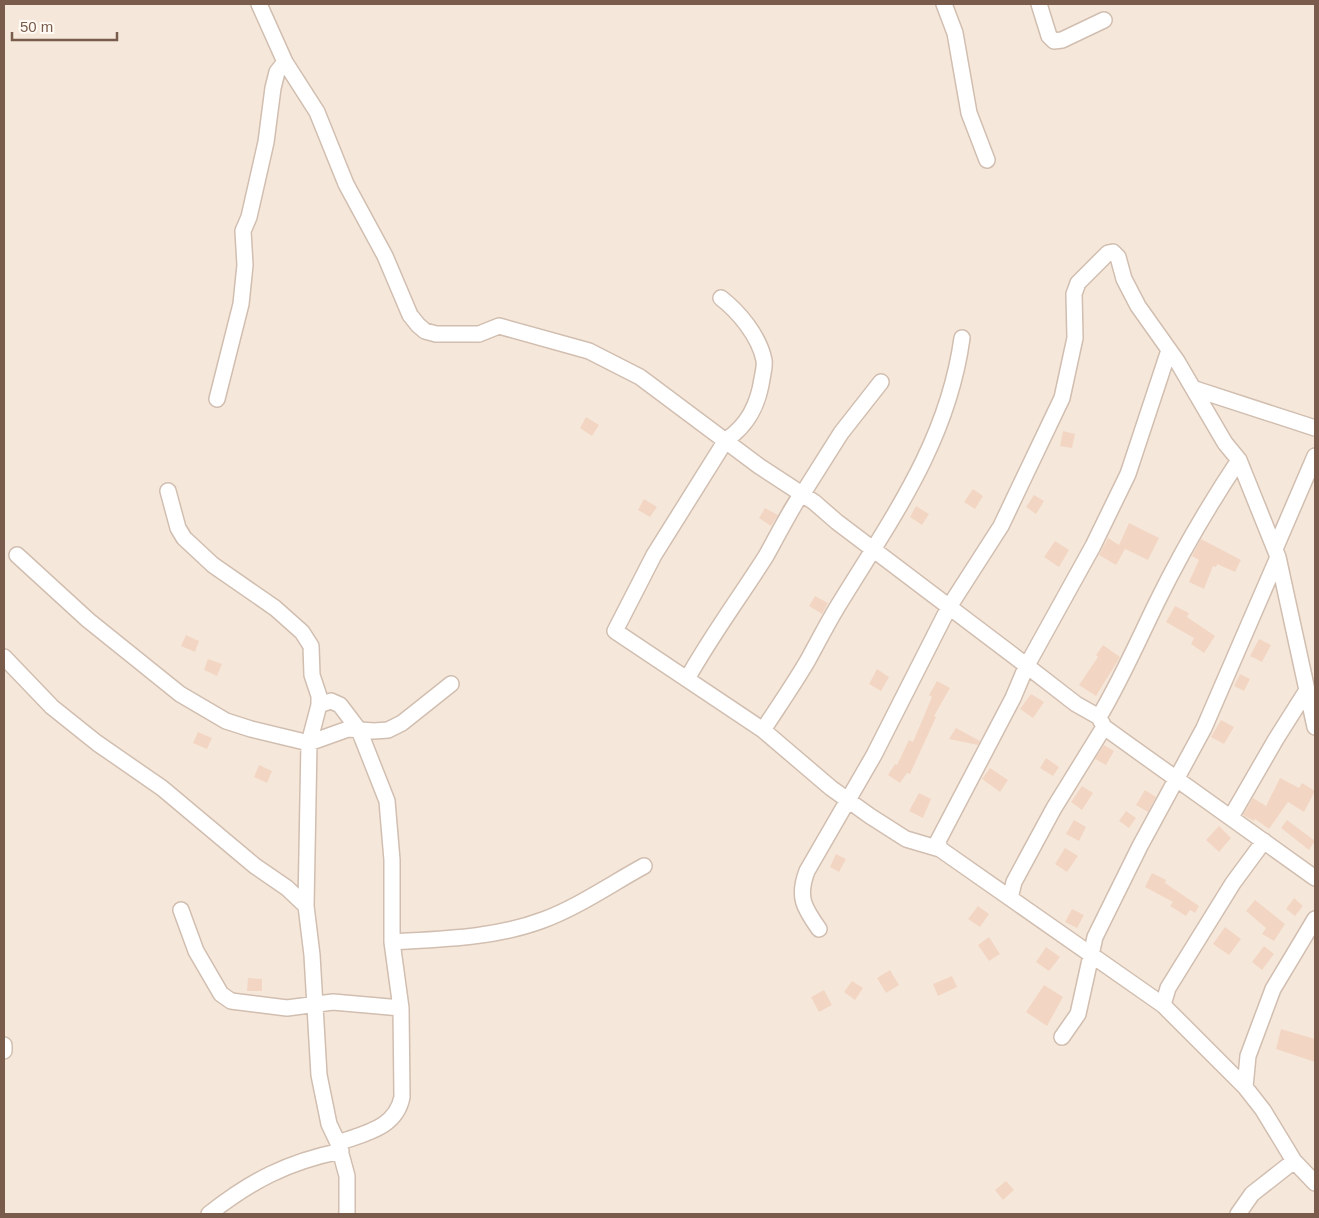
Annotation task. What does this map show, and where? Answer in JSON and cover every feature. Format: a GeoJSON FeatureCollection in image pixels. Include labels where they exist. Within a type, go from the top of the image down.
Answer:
{"type":"FeatureCollection","features":[{"type":"Feature","properties":{"kind":"street"},"geometry":{"type":"LineString","coordinates":[[259,4],[285,62],[317,112],[329,137],[346,184],[385,256],[410,315],[418,325],[436,334],[479,334],[499,326],[589,351],[640,377],[696,420],[873,548],[1026,667],[1177,780],[1264,841],[1312,869]]}},
{"type":"Feature","properties":{"kind":"street"},"geometry":{"type":"LineString","coordinates":[[944,4],[954,33],[968,113],[987,160]]}},
{"type":"Feature","properties":{"kind":"street"},"geometry":{"type":"LineString","coordinates":[[1039,4],[1049,36],[1054,41],[1062,40],[1104,20]]}},
{"type":"Feature","properties":{"kind":"street"},"geometry":{"type":"LineString","coordinates":[[217,399],[241,304],[245,265],[243,232],[249,217],[266,142],[277,72],[285,62]]}},
{"type":"Feature","properties":{"kind":"street"},"geometry":{"type":"LineString","coordinates":[[819,929],[802,898],[802,886],[807,871],[874,755],[949,607],[1001,526],[1062,398],[1075,338],[1074,294],[1078,282],[1108,253],[1113,252],[1118,257],[1130,292],[1195,389],[1221,435],[1239,460],[1276,553],[1315,727]]}},
{"type":"Feature","properties":{"kind":"street"},"geometry":{"type":"LineString","coordinates":[[721,298],[731,306],[751,332],[762,352],[764,362],[757,400],[751,414],[739,431],[726,440],[650,562],[615,631],[763,730],[847,800],[906,839],[940,849],[1163,1005],[1245,1087],[1294,1161],[1315,1184]]}},
{"type":"Feature","properties":{"kind":"street"},"geometry":{"type":"LineString","coordinates":[[763,730],[808,659],[915,479],[941,424],[958,368],[962,338]]}},
{"type":"Feature","properties":{"kind":"street"},"geometry":{"type":"LineString","coordinates":[[940,849],[938,841],[1013,698],[1026,667],[1093,546],[1128,474],[1169,350]]}},
{"type":"Feature","properties":{"kind":"street"},"geometry":{"type":"LineString","coordinates":[[687,679],[711,637],[759,567],[800,494],[805,490],[841,433],[881,382]]}},
{"type":"Feature","properties":{"kind":"street"},"geometry":{"type":"LineString","coordinates":[[1195,389],[1315,428]]}},
{"type":"Feature","properties":{"kind":"street"},"geometry":{"type":"LineString","coordinates":[[1062,1037],[1078,1014],[1095,938],[1140,846],[1177,780],[1215,702],[1315,456]]}},
{"type":"Feature","properties":{"kind":"street"},"geometry":{"type":"LineString","coordinates":[[1010,898],[1014,882],[1101,722],[1157,602],[1212,500],[1239,460]]}},
{"type":"Feature","properties":{"kind":"street"},"geometry":{"type":"LineString","coordinates":[[168,491],[178,528],[184,538],[213,565],[275,608],[306,637],[311,646],[312,675],[319,696],[309,743],[306,906],[312,955],[317,1054],[323,1100],[329,1124],[340,1147],[348,1187],[347,1214]]}},
{"type":"Feature","properties":{"kind":"street"},"geometry":{"type":"LineString","coordinates":[[17,554],[88,620],[180,694],[226,721],[309,743],[348,729],[388,730],[402,723],[451,684]]}},
{"type":"Feature","properties":{"kind":"street"},"geometry":{"type":"LineString","coordinates":[[4,657],[52,707],[97,743],[162,788],[255,866],[287,888],[306,906]]}},
{"type":"Feature","properties":{"kind":"street"},"geometry":{"type":"LineString","coordinates":[[1231,817],[1307,690]]}},
{"type":"Feature","properties":{"kind":"street"},"geometry":{"type":"LineString","coordinates":[[209,1214],[251,1183],[268,1174],[321,1155],[386,1125],[400,1108],[402,1096],[401,1008],[392,942],[392,860],[387,801],[359,730],[340,705],[331,701],[318,705]]}},
{"type":"Feature","properties":{"kind":"street"},"geometry":{"type":"LineString","coordinates":[[1163,1005],[1168,988],[1233,883],[1264,841]]}},
{"type":"Feature","properties":{"kind":"street"},"geometry":{"type":"LineString","coordinates":[[392,942],[467,937],[544,920],[644,866]]}},
{"type":"Feature","properties":{"kind":"street"},"geometry":{"type":"LineString","coordinates":[[181,910],[196,951],[221,994],[231,1002],[271,1007],[304,1007],[333,1002],[401,1008]]}},
{"type":"Feature","properties":{"kind":"street"},"geometry":{"type":"LineString","coordinates":[[1245,1087],[1248,1056],[1269,998],[1284,968],[1315,919]]}},
{"type":"Feature","properties":{"kind":"street"},"geometry":{"type":"LineString","coordinates":[[4,1045],[4,1051]]}},
{"type":"Feature","properties":{"kind":"street"},"geometry":{"type":"LineString","coordinates":[[1238,1214],[1252,1194],[1294,1161]]}},
{"type":"Feature","properties":{"kind":"shaded area"},"geometry":{"type":"Polygon","coordinates":[[[4,4],[1315,4],[1315,1214],[4,1214],[4,4]]]}},
{"type":"Feature","properties":{"kind":"building"},"geometry":{"type":"Polygon","coordinates":[[[586,417],[599,425],[592,436],[580,428],[586,417]]]}},
{"type":"Feature","properties":{"kind":"building"},"geometry":{"type":"Polygon","coordinates":[[[1063,431],[1075,434],[1072,448],[1060,446],[1063,431]]]}},
{"type":"Feature","properties":{"kind":"building"},"geometry":{"type":"Polygon","coordinates":[[[973,489],[983,496],[975,509],[964,502],[973,489]]]}},
{"type":"Feature","properties":{"kind":"building"},"geometry":{"type":"Polygon","coordinates":[[[1034,495],[1044,501],[1036,514],[1026,507],[1034,495]]]}},
{"type":"Feature","properties":{"kind":"building"},"geometry":{"type":"Polygon","coordinates":[[[644,499],[657,507],[650,517],[638,510],[644,499]]]}},
{"type":"Feature","properties":{"kind":"building"},"geometry":{"type":"Polygon","coordinates":[[[916,506],[929,514],[922,525],[910,517],[916,506]]]}},
{"type":"Feature","properties":{"kind":"building"},"geometry":{"type":"Polygon","coordinates":[[[765,508],[778,515],[771,526],[759,518],[765,508]]]}},
{"type":"Feature","properties":{"kind":"building"},"geometry":{"type":"Polygon","coordinates":[[[1129,523],[1159,538],[1148,560],[1125,549],[1116,565],[1099,555],[1108,538],[1119,545],[1129,523]]]}},
{"type":"Feature","properties":{"kind":"building"},"geometry":{"type":"Polygon","coordinates":[[[1201,539],[1241,560],[1235,572],[1217,564],[1216,567],[1213,566],[1204,589],[1189,582],[1199,560],[1192,556],[1201,539]]]}},
{"type":"Feature","properties":{"kind":"building"},"geometry":{"type":"Polygon","coordinates":[[[1055,541],[1069,550],[1059,567],[1044,557],[1055,541]]]}},
{"type":"Feature","properties":{"kind":"building"},"geometry":{"type":"Polygon","coordinates":[[[815,596],[828,603],[822,614],[809,606],[815,596]]]}},
{"type":"Feature","properties":{"kind":"building"},"geometry":{"type":"Polygon","coordinates":[[[1175,606],[1189,613],[1187,617],[1215,636],[1204,653],[1191,644],[1194,638],[1166,622],[1175,606]]]}},
{"type":"Feature","properties":{"kind":"building"},"geometry":{"type":"Polygon","coordinates":[[[186,635],[199,641],[195,652],[181,646],[186,635]]]}},
{"type":"Feature","properties":{"kind":"building"},"geometry":{"type":"Polygon","coordinates":[[[1259,639],[1271,645],[1262,662],[1250,656],[1259,639]]]}},
{"type":"Feature","properties":{"kind":"building"},"geometry":{"type":"Polygon","coordinates":[[[1103,645],[1120,657],[1096,696],[1079,685],[1098,657],[1096,655],[1103,645]]]}},
{"type":"Feature","properties":{"kind":"building"},"geometry":{"type":"Polygon","coordinates":[[[208,659],[222,664],[217,676],[204,670],[208,659]]]}},
{"type":"Feature","properties":{"kind":"building"},"geometry":{"type":"Polygon","coordinates":[[[877,669],[889,677],[881,691],[869,684],[877,669]]]}},
{"type":"Feature","properties":{"kind":"building"},"geometry":{"type":"Polygon","coordinates":[[[1240,674],[1250,679],[1244,691],[1234,686],[1240,674]]]}},
{"type":"Feature","properties":{"kind":"building"},"geometry":{"type":"Polygon","coordinates":[[[937,681],[950,688],[934,716],[936,717],[910,774],[907,773],[900,783],[888,775],[895,764],[897,765],[909,740],[913,742],[932,697],[929,695],[937,681]]]}},
{"type":"Feature","properties":{"kind":"building"},"geometry":{"type":"Polygon","coordinates":[[[1031,694],[1044,702],[1033,718],[1020,709],[1031,694]]]}},
{"type":"Feature","properties":{"kind":"building"},"geometry":{"type":"Polygon","coordinates":[[[1221,720],[1234,727],[1224,744],[1211,737],[1221,720]]]}},
{"type":"Feature","properties":{"kind":"building"},"geometry":{"type":"Polygon","coordinates":[[[956,728],[980,741],[978,745],[949,739],[956,728]]]}},
{"type":"Feature","properties":{"kind":"building"},"geometry":{"type":"Polygon","coordinates":[[[198,732],[212,738],[207,749],[193,743],[198,732]]]}},
{"type":"Feature","properties":{"kind":"building"},"geometry":{"type":"Polygon","coordinates":[[[1104,745],[1114,751],[1106,765],[1095,759],[1104,745]]]}},
{"type":"Feature","properties":{"kind":"building"},"geometry":{"type":"Polygon","coordinates":[[[1046,758],[1059,767],[1053,776],[1040,768],[1046,758]]]}},
{"type":"Feature","properties":{"kind":"building"},"geometry":{"type":"Polygon","coordinates":[[[259,765],[272,771],[267,783],[254,777],[259,765]]]}},
{"type":"Feature","properties":{"kind":"building"},"geometry":{"type":"Polygon","coordinates":[[[990,768],[1008,780],[1000,792],[982,779],[990,768]]]}},
{"type":"Feature","properties":{"kind":"building"},"geometry":{"type":"Polygon","coordinates":[[[1280,778],[1299,788],[1302,783],[1315,791],[1304,812],[1288,802],[1269,829],[1255,819],[1254,821],[1243,815],[1253,798],[1266,806],[1280,778]]]}},
{"type":"Feature","properties":{"kind":"building"},"geometry":{"type":"Polygon","coordinates":[[[1082,786],[1093,793],[1082,810],[1071,802],[1082,786]]]}},
{"type":"Feature","properties":{"kind":"building"},"geometry":{"type":"Polygon","coordinates":[[[1145,790],[1156,797],[1148,812],[1136,805],[1145,790]]]}},
{"type":"Feature","properties":{"kind":"building"},"geometry":{"type":"Polygon","coordinates":[[[919,793],[931,799],[923,818],[909,811],[919,793]]]}},
{"type":"Feature","properties":{"kind":"building"},"geometry":{"type":"Polygon","coordinates":[[[1126,811],[1136,818],[1129,828],[1119,821],[1126,811]]]}},
{"type":"Feature","properties":{"kind":"building"},"geometry":{"type":"Polygon","coordinates":[[[1074,820],[1086,827],[1079,841],[1066,834],[1074,820]]]}},
{"type":"Feature","properties":{"kind":"building"},"geometry":{"type":"Polygon","coordinates":[[[1287,820],[1315,841],[1309,850],[1281,828],[1287,820]]]}},
{"type":"Feature","properties":{"kind":"building"},"geometry":{"type":"Polygon","coordinates":[[[1219,826],[1231,838],[1219,852],[1206,840],[1219,826]]]}},
{"type":"Feature","properties":{"kind":"building"},"geometry":{"type":"Polygon","coordinates":[[[1065,848],[1078,856],[1067,872],[1055,864],[1065,848]]]}},
{"type":"Feature","properties":{"kind":"building"},"geometry":{"type":"Polygon","coordinates":[[[836,854],[846,859],[839,872],[830,867],[836,854]]]}},
{"type":"Feature","properties":{"kind":"building"},"geometry":{"type":"Polygon","coordinates":[[[1152,873],[1166,880],[1165,883],[1199,906],[1195,913],[1190,910],[1186,916],[1170,906],[1173,902],[1145,887],[1152,873]]]}},
{"type":"Feature","properties":{"kind":"building"},"geometry":{"type":"Polygon","coordinates":[[[1294,898],[1303,906],[1295,916],[1286,909],[1294,898]]]}},
{"type":"Feature","properties":{"kind":"building"},"geometry":{"type":"Polygon","coordinates":[[[1255,900],[1285,924],[1274,941],[1262,934],[1266,928],[1246,911],[1255,900]]]}},
{"type":"Feature","properties":{"kind":"building"},"geometry":{"type":"Polygon","coordinates":[[[978,906],[989,914],[980,927],[968,919],[978,906]]]}},
{"type":"Feature","properties":{"kind":"building"},"geometry":{"type":"Polygon","coordinates":[[[1072,909],[1084,915],[1077,928],[1065,922],[1072,909]]]}},
{"type":"Feature","properties":{"kind":"building"},"geometry":{"type":"Polygon","coordinates":[[[1225,927],[1241,939],[1229,955],[1213,944],[1225,927]]]}},
{"type":"Feature","properties":{"kind":"building"},"geometry":{"type":"Polygon","coordinates":[[[989,937],[1000,954],[989,961],[978,945],[989,937]]]}},
{"type":"Feature","properties":{"kind":"building"},"geometry":{"type":"Polygon","coordinates":[[[1264,946],[1274,954],[1262,970],[1252,962],[1264,946]]]}},
{"type":"Feature","properties":{"kind":"building"},"geometry":{"type":"Polygon","coordinates":[[[1046,947],[1060,957],[1049,971],[1036,962],[1046,947]]]}},
{"type":"Feature","properties":{"kind":"building"},"geometry":{"type":"Polygon","coordinates":[[[890,970],[899,985],[886,993],[877,978],[890,970]]]}},
{"type":"Feature","properties":{"kind":"building"},"geometry":{"type":"Polygon","coordinates":[[[952,976],[957,987],[938,996],[933,984],[952,976]]]}},
{"type":"Feature","properties":{"kind":"building"},"geometry":{"type":"Polygon","coordinates":[[[248,978],[262,979],[262,991],[247,991],[248,978]]]}},
{"type":"Feature","properties":{"kind":"building"},"geometry":{"type":"Polygon","coordinates":[[[852,981],[863,988],[855,1000],[844,992],[852,981]]]}},
{"type":"Feature","properties":{"kind":"building"},"geometry":{"type":"Polygon","coordinates":[[[1044,985],[1063,997],[1047,1026],[1026,1012],[1044,985]]]}},
{"type":"Feature","properties":{"kind":"building"},"geometry":{"type":"Polygon","coordinates":[[[824,990],[832,1005],[819,1012],[811,997],[824,990]]]}},
{"type":"Feature","properties":{"kind":"building"},"geometry":{"type":"Polygon","coordinates":[[[1281,1029],[1315,1039],[1315,1062],[1276,1049],[1281,1029]]]}},
{"type":"Feature","properties":{"kind":"building"},"geometry":{"type":"Polygon","coordinates":[[[1006,1181],[1014,1190],[1003,1200],[995,1190],[1006,1181]]]}}]}
